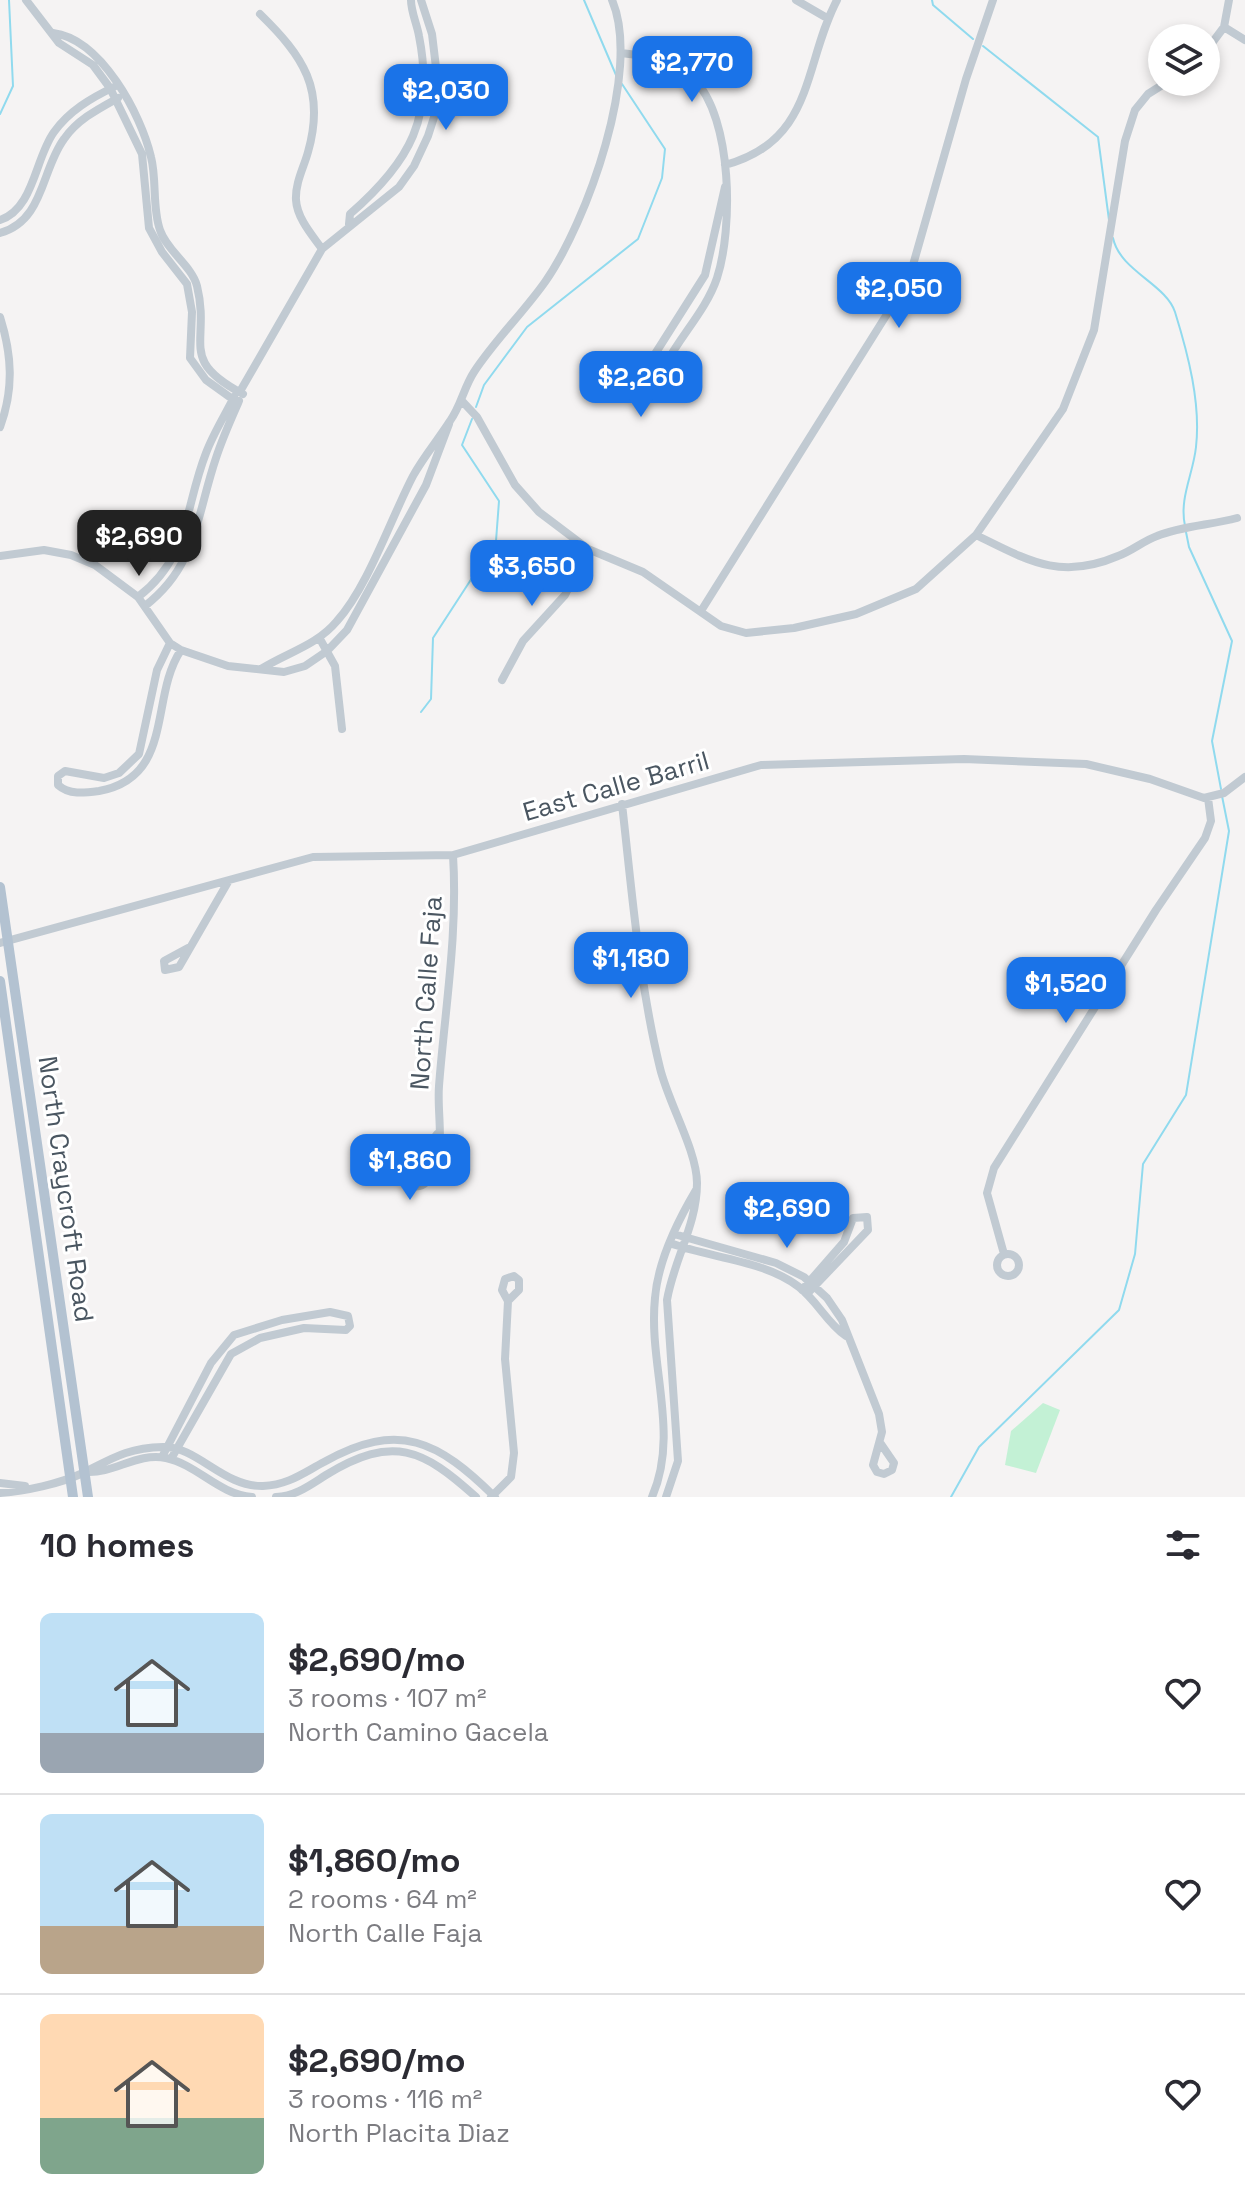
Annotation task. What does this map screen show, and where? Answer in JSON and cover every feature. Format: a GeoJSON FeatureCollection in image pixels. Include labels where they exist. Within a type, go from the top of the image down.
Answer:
{"type":"FeatureCollection","features":[{"type":"Feature","properties":{"kind":"main road","name":"North Craycroft Road"},"geometry":{"type":"LineString","coordinates":[[0,887],[4,942],[88,1497]]}},
{"type":"Feature","properties":{"kind":"main road","name":"North Craycroft Road"},"geometry":{"type":"LineString","coordinates":[[0,981],[73,1497]]}},
{"type":"Feature","properties":{"kind":"street"},"geometry":{"type":"LineString","coordinates":[[26,0],[53,33],[67,35],[84,44],[108,67],[119,97],[151,154],[159,228],[169,249],[196,282],[202,315],[200,358],[212,375],[238,395]]}},
{"type":"Feature","properties":{"kind":"street"},"geometry":{"type":"LineString","coordinates":[[349,224],[350,214],[388,180],[403,161],[424,106],[419,36],[411,0]]}},
{"type":"Feature","properties":{"kind":"street"},"geometry":{"type":"LineString","coordinates":[[138,597],[157,582],[171,563],[206,454],[322,249],[349,224],[362,220],[399,187],[414,166],[437,108],[432,34],[421,0]]}},
{"type":"Feature","properties":{"kind":"street"},"geometry":{"type":"LineString","coordinates":[[261,669],[320,639],[339,619],[357,593],[412,478],[462,401],[472,375],[546,280],[579,217],[606,143],[616,103],[621,53],[612,0]]}},
{"type":"Feature","properties":{"kind":"street"},"geometry":{"type":"LineString","coordinates":[[796,0],[827,18]]}},
{"type":"Feature","properties":{"kind":"street"},"geometry":{"type":"LineString","coordinates":[[725,165],[748,156],[779,135],[803,101],[827,18],[837,0]]}},
{"type":"Feature","properties":{"kind":"street"},"geometry":{"type":"LineString","coordinates":[[701,611],[909,279],[966,79],[993,0]]}},
{"type":"Feature","properties":{"kind":"street"},"geometry":{"type":"LineString","coordinates":[[1220,32],[1224,27],[1229,0]]}},
{"type":"Feature","properties":{"kind":"street"},"geometry":{"type":"LineString","coordinates":[[260,14],[292,44],[309,77],[314,123],[296,200],[301,218],[322,249]]}},
{"type":"Feature","properties":{"kind":"street"},"geometry":{"type":"LineString","coordinates":[[1224,27],[1245,40]]}},
{"type":"Feature","properties":{"kind":"street"},"geometry":{"type":"LineString","coordinates":[[621,53],[668,61],[693,79],[709,101],[725,165],[725,187],[705,275],[636,384],[633,392],[637,402],[654,397],[663,371],[716,280],[727,234],[729,203],[725,187]]}},
{"type":"Feature","properties":{"kind":"street"},"geometry":{"type":"LineString","coordinates":[[0,220],[14,213],[24,201],[55,131],[69,115],[114,86]]}},
{"type":"Feature","properties":{"kind":"street"},"geometry":{"type":"LineString","coordinates":[[462,401],[477,417],[515,485],[539,512],[588,549],[643,572],[721,626],[746,633],[794,628],[856,614],[916,589],[976,535],[1063,409],[1081,372],[1094,330],[1128,131],[1135,110],[1148,94]]}},
{"type":"Feature","properties":{"kind":"street"},"geometry":{"type":"LineString","coordinates":[[0,233],[22,222],[34,207],[55,152],[71,131],[119,97]]}},
{"type":"Feature","properties":{"kind":"street"},"geometry":{"type":"LineString","coordinates":[[0,317],[10,347],[11,387],[0,427]]}},
{"type":"Feature","properties":{"kind":"street"},"geometry":{"type":"LineString","coordinates":[[145,606],[165,591],[181,569],[238,395]]}},
{"type":"Feature","properties":{"kind":"street"},"geometry":{"type":"LineString","coordinates":[[0,556],[44,550],[71,555],[95,565],[138,597],[170,643],[181,650],[228,666],[284,672],[305,666],[327,651],[347,630],[368,597],[426,485],[450,423]]}},
{"type":"Feature","properties":{"kind":"street"},"geometry":{"type":"LineString","coordinates":[[193,500],[202,506]]}},
{"type":"Feature","properties":{"kind":"street"},"geometry":{"type":"LineString","coordinates":[[976,535],[1039,566],[1062,567],[1094,564],[1118,556],[1158,535],[1237,518]]}},
{"type":"Feature","properties":{"kind":"street"},"geometry":{"type":"LineString","coordinates":[[502,680],[523,641],[565,595],[588,549]]}},
{"type":"Feature","properties":{"kind":"street"},"geometry":{"type":"LineString","coordinates":[[320,639],[337,678],[342,729]]}},
{"type":"Feature","properties":{"kind":"street"},"geometry":{"type":"LineString","coordinates":[[170,643],[157,670],[139,754],[119,773],[104,778],[65,771],[58,776],[58,785],[64,790],[73,793],[107,789],[141,769],[152,755],[166,683],[181,650]]}},
{"type":"Feature","properties":{"kind":"street","name":"East Calle Barril"},"geometry":{"type":"LineString","coordinates":[[4,942],[313,857],[453,855],[761,765],[964,759],[1086,764],[1150,779],[1197,797],[1208,798]]}},
{"type":"Feature","properties":{"kind":"street"},"geometry":{"type":"LineString","coordinates":[[1004,1254],[987,1193],[994,1168],[1156,910],[1205,838],[1211,821],[1208,798],[1224,793],[1245,777]]}},
{"type":"Feature","properties":{"kind":"street"},"geometry":{"type":"LineString","coordinates":[[622,804],[652,1032],[666,1090],[695,1168],[695,1215],[667,1300],[678,1461],[666,1497]]}},
{"type":"Feature","properties":{"kind":"street","name":"North Calle Faja"},"geometry":{"type":"LineString","coordinates":[[437,1134],[409,1172],[412,1186],[421,1186],[432,1174],[439,1150],[438,1088],[454,956],[456,908],[453,855]]}},
{"type":"Feature","properties":{"kind":"street"},"geometry":{"type":"LineString","coordinates":[[188,948],[228,882]]}},
{"type":"Feature","properties":{"kind":"street"},"geometry":{"type":"LineString","coordinates":[[652,1497],[665,1460],[655,1299],[672,1238],[696,1189]]}},
{"type":"Feature","properties":{"kind":"street"},"geometry":{"type":"LineString","coordinates":[[805,1292],[844,1242],[853,1218],[867,1217],[868,1230],[860,1243],[812,1284]]}},
{"type":"Feature","properties":{"kind":"street"},"geometry":{"type":"LineString","coordinates":[[672,1238],[687,1237],[776,1263],[812,1284],[827,1298],[842,1320],[879,1414],[881,1444]]}},
{"type":"Feature","properties":{"kind":"street"},"geometry":{"type":"LineString","coordinates":[[672,1238],[683,1248],[771,1272],[805,1292],[833,1327],[846,1336]]}},
{"type":"Feature","properties":{"kind":"street"},"geometry":{"type":"LineString","coordinates":[[0,1493],[70,1478],[127,1451],[172,1448],[234,1482],[245,1485],[281,1484],[365,1443],[403,1440],[421,1442],[447,1453],[493,1496],[511,1477],[514,1453],[505,1359],[508,1301]]}},
{"type":"Feature","properties":{"kind":"street"},"geometry":{"type":"LineString","coordinates":[[166,1458],[231,1354],[260,1338],[304,1328],[346,1330],[350,1326],[348,1316],[330,1312],[282,1320],[234,1335],[211,1363],[172,1448]]}},
{"type":"Feature","properties":{"kind":"street"},"geometry":{"type":"LineString","coordinates":[[401,1452],[403,1440]]}},
{"type":"Feature","properties":{"kind":"street"},"geometry":{"type":"LineString","coordinates":[[276,1497],[302,1490],[349,1462],[378,1452],[401,1452],[440,1465],[476,1497]]}},
{"type":"Feature","properties":{"kind":"street"},"geometry":{"type":"LineString","coordinates":[[85,1472],[100,1473],[133,1459],[166,1458],[228,1495],[252,1497]]}},
{"type":"Feature","properties":{"kind":"street"},"geometry":{"type":"LineString","coordinates":[[297,1478],[302,1490]]}},
{"type":"Feature","properties":{"kind":"street"},"geometry":{"type":"LineString","coordinates":[[228,1495],[234,1482]]}},
{"type":"Feature","properties":{"kind":"street"},"geometry":{"type":"LineString","coordinates":[[0,1483],[30,1487]]}},
{"type":"Feature","properties":{"kind":"street"},"geometry":{"type":"LineString","coordinates":[[240,1496],[245,1485]]}},
{"type":"Feature","properties":{"kind":"green space"},"geometry":{"type":"Polygon","coordinates":[[[1043,1403],[1060,1410],[1036,1473],[1005,1465],[1011,1431],[1043,1403]]]}},
{"type":"Feature","properties":{"kind":"waterway"},"geometry":{"type":"LineString","coordinates":[[0,114],[13,86],[9,0]]}},
{"type":"Feature","properties":{"kind":"waterway"},"geometry":{"type":"LineString","coordinates":[[584,0],[616,75]]}},
{"type":"Feature","properties":{"kind":"waterway"},"geometry":{"type":"LineString","coordinates":[[932,0],[933,5],[973,39]]}},
{"type":"Feature","properties":{"kind":"waterway"},"geometry":{"type":"LineString","coordinates":[[983,46],[1098,137],[1109,220]]}},
{"type":"Feature","properties":{"kind":"waterway"},"geometry":{"type":"LineString","coordinates":[[476,407],[484,385],[527,327],[638,239],[662,178],[665,149],[622,84]]}},
{"type":"Feature","properties":{"kind":"waterway"},"geometry":{"type":"LineString","coordinates":[[1113,238],[1124,260],[1170,302],[1184,345],[1197,413],[1194,457],[1184,506],[1185,526]]}},
{"type":"Feature","properties":{"kind":"waterway"},"geometry":{"type":"LineString","coordinates":[[421,712],[431,699],[433,638],[496,541],[499,501],[462,445],[472,419]]}},
{"type":"Feature","properties":{"kind":"waterway"},"geometry":{"type":"LineString","coordinates":[[1186,532],[1189,547],[1232,641],[1212,741],[1221,789]]}},
{"type":"Feature","properties":{"kind":"waterway"},"geometry":{"type":"LineString","coordinates":[[951,1497],[979,1447],[1119,1310],[1135,1254],[1143,1164],[1186,1095],[1229,831],[1222,796]]}}]}
